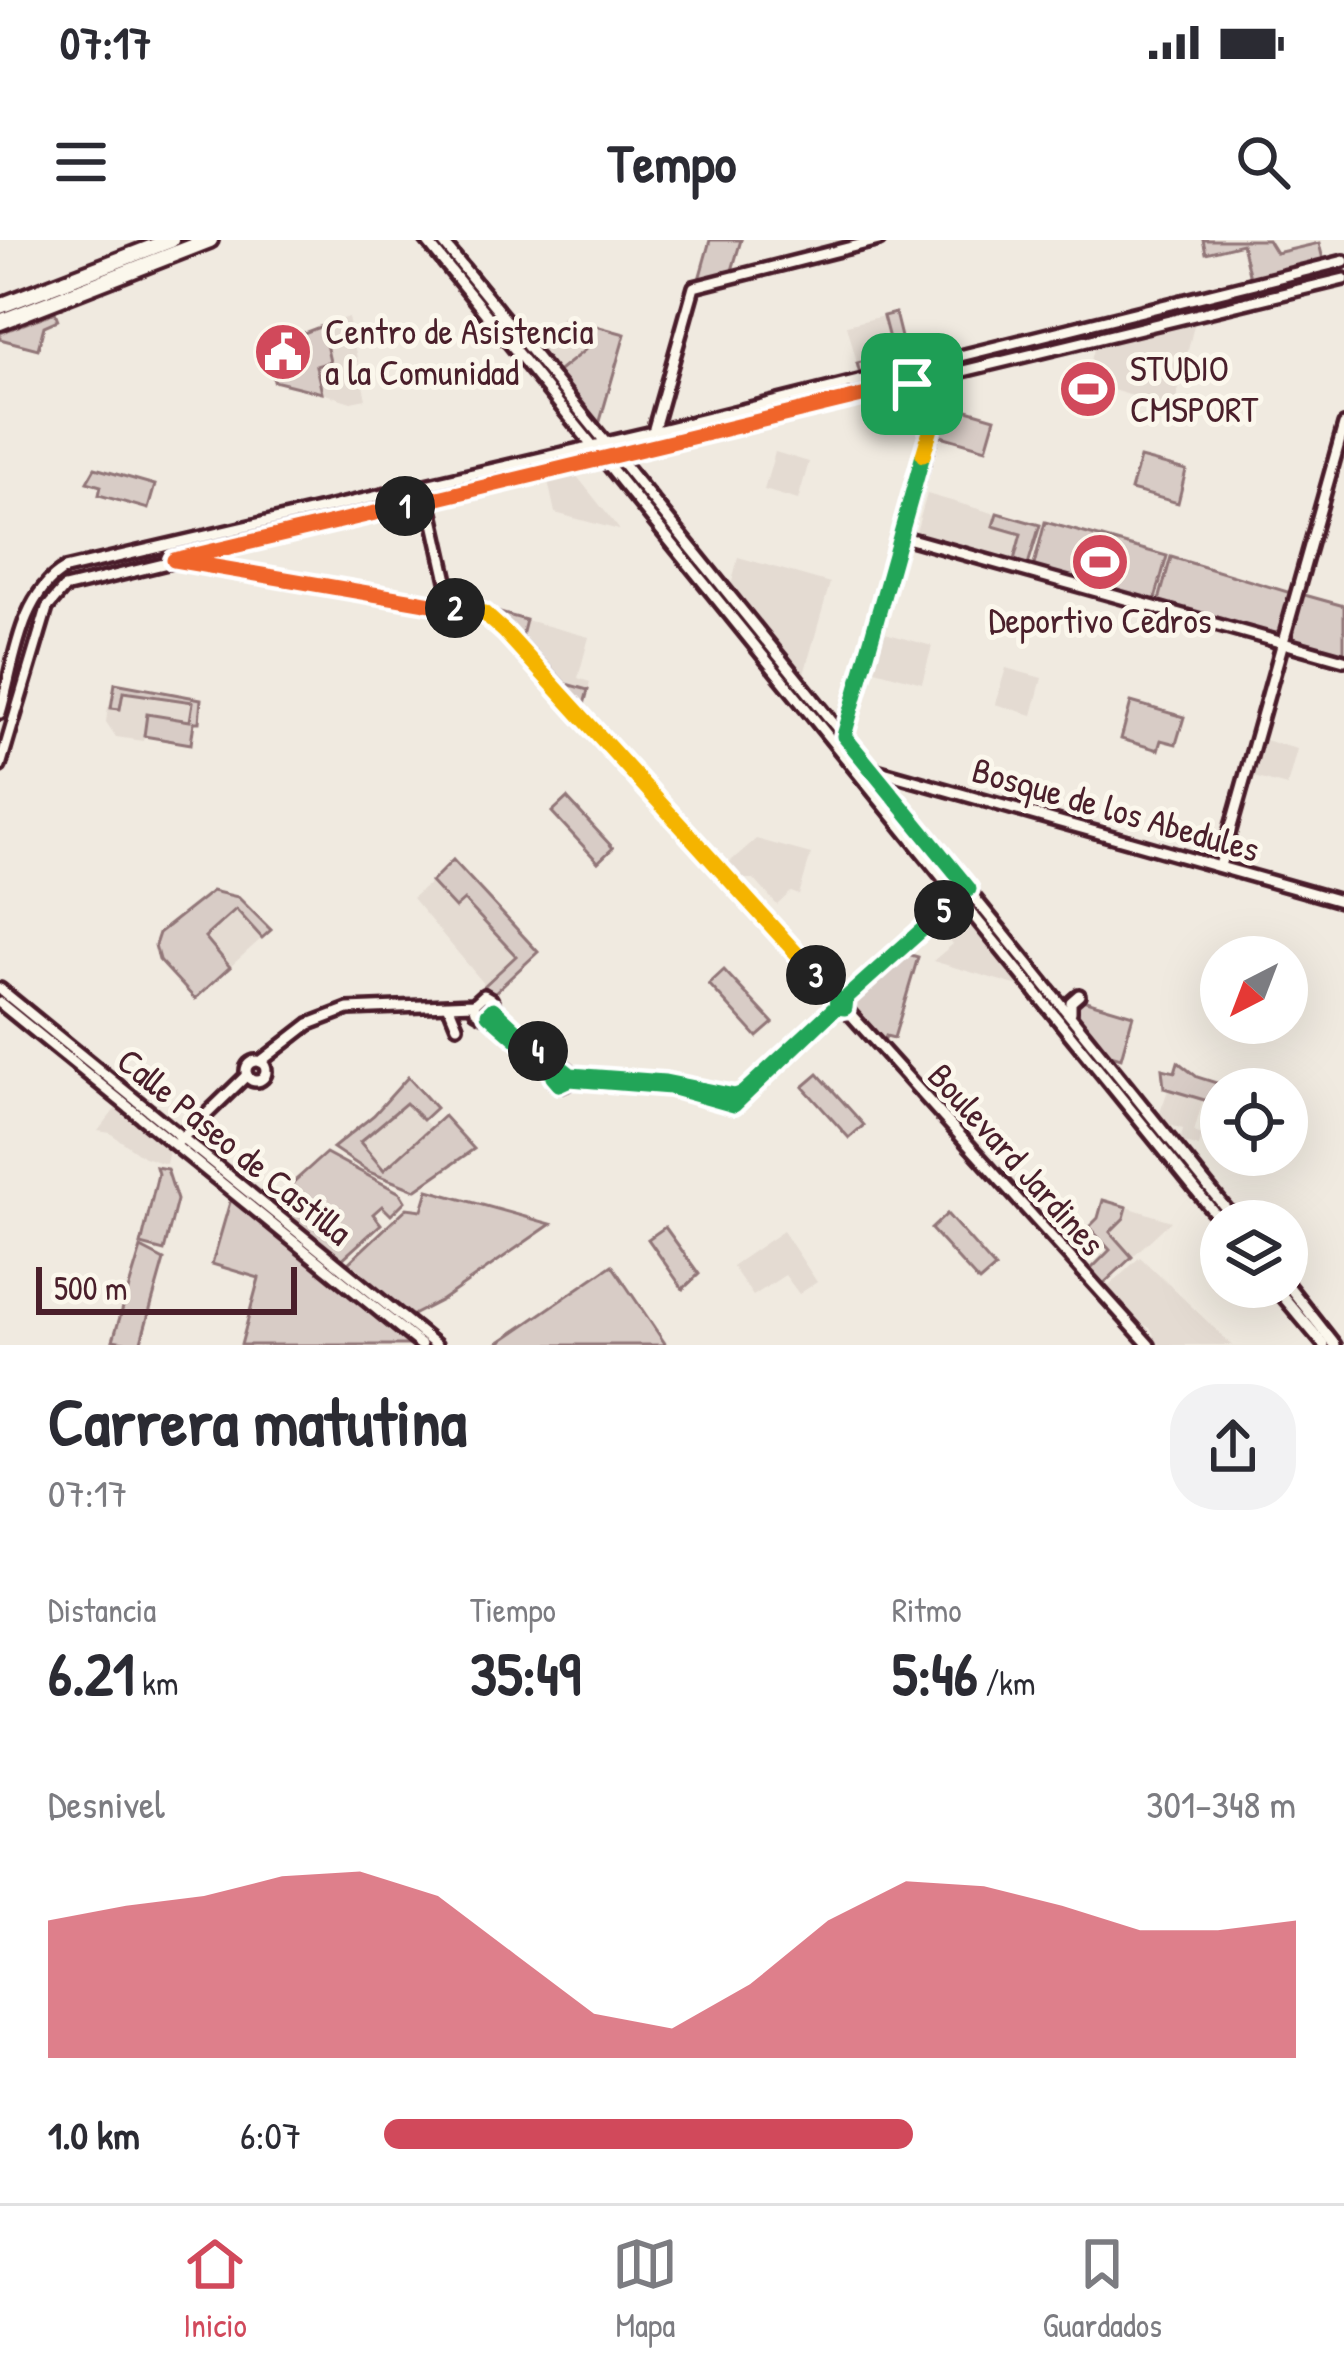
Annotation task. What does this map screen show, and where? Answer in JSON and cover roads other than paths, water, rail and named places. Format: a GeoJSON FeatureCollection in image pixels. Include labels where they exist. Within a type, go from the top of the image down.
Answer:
{"type":"FeatureCollection","features":[{"type":"Feature","properties":{"kind":"highway"},"geometry":{"type":"LineString","coordinates":[[0,306],[171,240]]}},
{"type":"Feature","properties":{"kind":"highway"},"geometry":{"type":"LineString","coordinates":[[0,322],[210,240]]}},
{"type":"Feature","properties":{"kind":"main road"},"geometry":{"type":"LineString","coordinates":[[423,240],[1204,1200]]}},
{"type":"Feature","properties":{"kind":"main road"},"geometry":{"type":"LineString","coordinates":[[444,240],[1219,1200]]}},
{"type":"Feature","properties":{"kind":"main road"},"geometry":{"type":"LineString","coordinates":[[653,432],[694,286],[879,240]]}},
{"type":"Feature","properties":{"kind":"main road"},"geometry":{"type":"LineString","coordinates":[[0,713],[4,682],[31,604],[51,577],[81,565],[653,432],[1344,261]]}},
{"type":"Feature","properties":{"kind":"main road"},"geometry":{"type":"LineString","coordinates":[[0,766],[46,608],[64,588],[944,380],[1344,278]]}},
{"type":"Feature","properties":{"kind":"main road"},"geometry":{"type":"LineString","coordinates":[[1128,330],[1135,314]]}},
{"type":"Feature","properties":{"kind":"main road"},"geometry":{"type":"LineString","coordinates":[[1121,317],[1128,330]]}},
{"type":"Feature","properties":{"kind":"main road"},"geometry":{"type":"LineString","coordinates":[[844,736],[948,359]]}},
{"type":"Feature","properties":{"kind":"main road"},"geometry":{"type":"LineString","coordinates":[[925,381],[933,372],[928,364]]}},
{"type":"Feature","properties":{"kind":"main road"},"geometry":{"type":"LineString","coordinates":[[1220,866],[1344,425]]}},
{"type":"Feature","properties":{"kind":"main road"},"geometry":{"type":"LineString","coordinates":[[552,455],[559,462],[556,471]]}},
{"type":"Feature","properties":{"kind":"main road"},"geometry":{"type":"LineString","coordinates":[[461,477],[466,484],[462,492]]}},
{"type":"Feature","properties":{"kind":"main road"},"geometry":{"type":"LineString","coordinates":[[154,549],[171,561],[452,605],[429,500]]}},
{"type":"Feature","properties":{"kind":"main road"},"geometry":{"type":"LineString","coordinates":[[350,502],[344,509],[350,518]]}},
{"type":"Feature","properties":{"kind":"main road"},"geometry":{"type":"LineString","coordinates":[[332,506],[338,513],[333,521]]}},
{"type":"Feature","properties":{"kind":"main road"},"geometry":{"type":"LineString","coordinates":[[900,536],[1344,661]]}},
{"type":"Feature","properties":{"kind":"main road"},"geometry":{"type":"LineString","coordinates":[[206,537],[201,546],[207,553]]}},
{"type":"Feature","properties":{"kind":"main road"},"geometry":{"type":"LineString","coordinates":[[189,540],[195,547],[192,556]]}},
{"type":"Feature","properties":{"kind":"main road","name":"Boulevard Jardines"},"geometry":{"type":"LineString","coordinates":[[452,605],[480,612],[505,632],[1150,1345]]}},
{"type":"Feature","properties":{"kind":"main road"},"geometry":{"type":"LineString","coordinates":[[4,682],[24,687]]}},
{"type":"Feature","properties":{"kind":"main road","name":"Bosque de los Abedules"},"geometry":{"type":"LineString","coordinates":[[872,769],[1344,902]]}},
{"type":"Feature","properties":{"kind":"main road"},"geometry":{"type":"LineString","coordinates":[[474,1006],[479,996],[488,996],[490,1012],[556,1070],[559,1084],[570,1077],[665,1082],[734,1105],[969,889]]}},
{"type":"Feature","properties":{"kind":"main road","name":"Calle Paseo de Castilla"},"geometry":{"type":"LineString","coordinates":[[0,989],[421,1345]]}},
{"type":"Feature","properties":{"kind":"main road"},"geometry":{"type":"LineString","coordinates":[[1076,1022],[1070,1008],[1079,995]]}},
{"type":"Feature","properties":{"kind":"main road","name":"Calle Paseo de Castilla"},"geometry":{"type":"LineString","coordinates":[[0,1003],[179,1140]]}},
{"type":"Feature","properties":{"kind":"main road"},"geometry":{"type":"LineString","coordinates":[[263,1064],[299,1030],[348,1009],[474,1006]]}},
{"type":"Feature","properties":{"kind":"main road"},"geometry":{"type":"LineString","coordinates":[[179,1140],[249,1077],[248,1065],[263,1064],[294,1039],[332,1019],[367,1011],[474,1006]]}},
{"type":"Feature","properties":{"kind":"main road"},"geometry":{"type":"LineString","coordinates":[[474,1006],[479,1014],[490,1012]]}},
{"type":"Feature","properties":{"kind":"main road"},"geometry":{"type":"LineString","coordinates":[[450,1010],[457,1026]]}},
{"type":"Feature","properties":{"kind":"main road"},"geometry":{"type":"LineString","coordinates":[[570,1077],[583,1085],[670,1087],[707,1095]]}},
{"type":"Feature","properties":{"kind":"main road"},"geometry":{"type":"LineString","coordinates":[[1114,1091],[1125,1082]]}},
{"type":"Feature","properties":{"kind":"main road","name":"Calle Paseo de Castilla"},"geometry":{"type":"LineString","coordinates":[[261,1208],[436,1345]]}},
{"type":"Feature","properties":{"kind":"main road"},"geometry":{"type":"LineString","coordinates":[[1294,1308],[1321,1337],[1336,1345]]}},
{"type":"Feature","properties":{"kind":"main road"},"geometry":{"type":"LineString","coordinates":[[1302,1308],[1321,1337]]}},
{"type":"Feature","properties":{"kind":"place","name":"Centro de Asistencia a la Comunidad"},"geometry":{"type":"Point","coordinates":[283,352]}},
{"type":"Feature","properties":{"kind":"place","name":"STUDIO CMSPORT"},"geometry":{"type":"Point","coordinates":[1088,389]}},
{"type":"Feature","properties":{"kind":"place","name":"Deportivo Cedros"},"geometry":{"type":"Point","coordinates":[1100,562]}}]}
